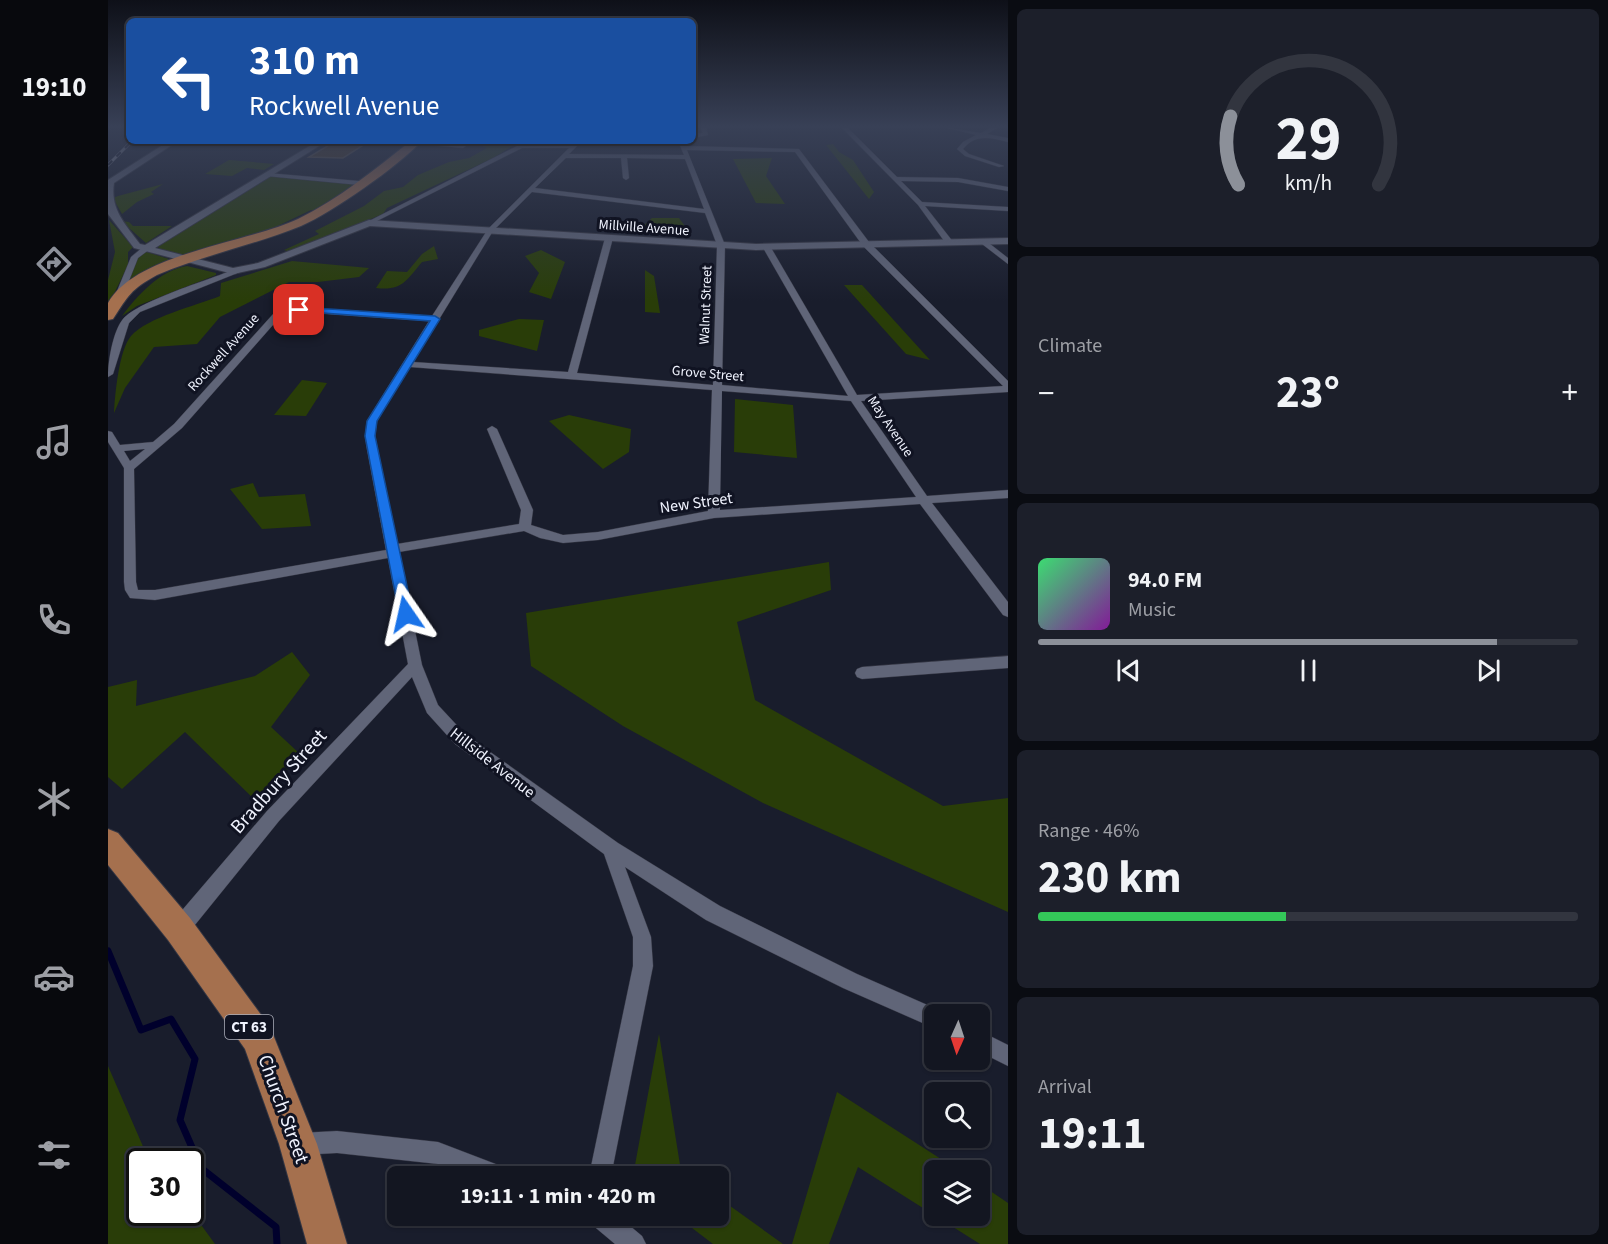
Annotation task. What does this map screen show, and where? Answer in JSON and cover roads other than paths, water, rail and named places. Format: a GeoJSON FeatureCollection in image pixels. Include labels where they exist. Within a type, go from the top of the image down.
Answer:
{"type":"FeatureCollection","features":[{"type":"Feature","properties":{"kind":"main road"},"geometry":{"type":"LineString","coordinates":[[108,316],[119,296],[147,275],[184,260],[291,226],[320,210],[356,185]]}},
{"type":"Feature","properties":{"kind":"main road"},"geometry":{"type":"LineString","coordinates":[[108,326],[164,269]]}},
{"type":"Feature","properties":{"kind":"main road","name":"Church Street"},"geometry":{"type":"LineString","coordinates":[[108,843],[178,929],[258,1039],[298,1144],[327,1244]]}},
{"type":"Feature","properties":{"kind":"street"},"geometry":{"type":"LineString","coordinates":[[119,296],[135,257],[251,185]]}},
{"type":"Feature","properties":{"kind":"street"},"geometry":{"type":"LineString","coordinates":[[369,223],[444,185]]}},
{"type":"Feature","properties":{"kind":"street","name":"Hillside Avenue"},"geometry":{"type":"LineString","coordinates":[[537,185],[490,230],[372,421],[370,436],[415,665],[432,709],[460,740],[612,849],[713,913],[830,972],[924,1014]]}},
{"type":"Feature","properties":{"kind":"street","name":"Walnut Street"},"geometry":{"type":"LineString","coordinates":[[697,185],[721,245],[714,514]]}},
{"type":"Feature","properties":{"kind":"street"},"geometry":{"type":"LineString","coordinates":[[823,185],[866,244],[1008,388]]}},
{"type":"Feature","properties":{"kind":"street"},"geometry":{"type":"LineString","coordinates":[[903,185],[950,243]]}},
{"type":"Feature","properties":{"kind":"street"},"geometry":{"type":"LineString","coordinates":[[986,185],[1008,189]]}},
{"type":"Feature","properties":{"kind":"street"},"geometry":{"type":"LineString","coordinates":[[532,190],[706,211]]}},
{"type":"Feature","properties":{"kind":"street"},"geometry":{"type":"LineString","coordinates":[[108,193],[112,213],[124,232],[134,244],[146,249]]}},
{"type":"Feature","properties":{"kind":"street"},"geometry":{"type":"LineString","coordinates":[[920,204],[1008,208]]}},
{"type":"Feature","properties":{"kind":"street","name":"Millville Avenue"},"geometry":{"type":"LineString","coordinates":[[146,249],[226,270],[241,270],[285,257],[369,223],[721,245],[1008,241]]}},
{"type":"Feature","properties":{"kind":"street"},"geometry":{"type":"LineString","coordinates":[[572,375],[609,238]]}},
{"type":"Feature","properties":{"kind":"street"},"geometry":{"type":"LineString","coordinates":[[985,242],[1008,262]]}},
{"type":"Feature","properties":{"kind":"street","name":"May Avenue"},"geometry":{"type":"LineString","coordinates":[[766,246],[854,398],[922,499],[1008,612]]}},
{"type":"Feature","properties":{"kind":"street"},"geometry":{"type":"LineString","coordinates":[[108,374],[125,322],[137,310],[241,270]]}},
{"type":"Feature","properties":{"kind":"street","name":"Rockwell Avenue"},"geometry":{"type":"LineString","coordinates":[[129,468],[178,426],[277,315],[299,310],[435,319]]}},
{"type":"Feature","properties":{"kind":"street","name":"Grove Street"},"geometry":{"type":"LineString","coordinates":[[406,364],[854,398],[1008,388]]}},
{"type":"Feature","properties":{"kind":"street"},"geometry":{"type":"LineString","coordinates":[[492,429],[527,510],[525,527]]}},
{"type":"Feature","properties":{"kind":"street"},"geometry":{"type":"LineString","coordinates":[[108,434],[129,468]]}},
{"type":"Feature","properties":{"kind":"street"},"geometry":{"type":"LineString","coordinates":[[117,448],[156,445]]}},
{"type":"Feature","properties":{"kind":"street","name":"New Street"},"geometry":{"type":"LineString","coordinates":[[129,468],[131,590],[135,595],[155,595],[525,527],[544,536],[563,539],[598,536],[714,514],[1008,494]]}},
{"type":"Feature","properties":{"kind":"street"},"geometry":{"type":"LineString","coordinates":[[862,673],[1008,662]]}},
{"type":"Feature","properties":{"kind":"street","name":"Bradbury Street"},"geometry":{"type":"LineString","coordinates":[[178,929],[280,808],[415,665]]}},
{"type":"Feature","properties":{"kind":"street"},"geometry":{"type":"LineString","coordinates":[[602,1166],[643,966],[642,937],[617,870],[612,849]]}},
{"type":"Feature","properties":{"kind":"street"},"geometry":{"type":"LineString","coordinates":[[990,1046],[1008,1056]]}},
{"type":"Feature","properties":{"kind":"street"},"geometry":{"type":"LineString","coordinates":[[298,1144],[337,1142],[438,1154],[471,1166]]}},
{"type":"Feature","properties":{"kind":"street"},"geometry":{"type":"LineString","coordinates":[[612,1226],[634,1244]]}},
{"type":"Feature","properties":{"kind":"waterway"},"geometry":{"type":"LineString","coordinates":[[108,951],[141,1030],[171,1019],[195,1059],[180,1120],[201,1168],[276,1227],[277,1244]]}}]}
